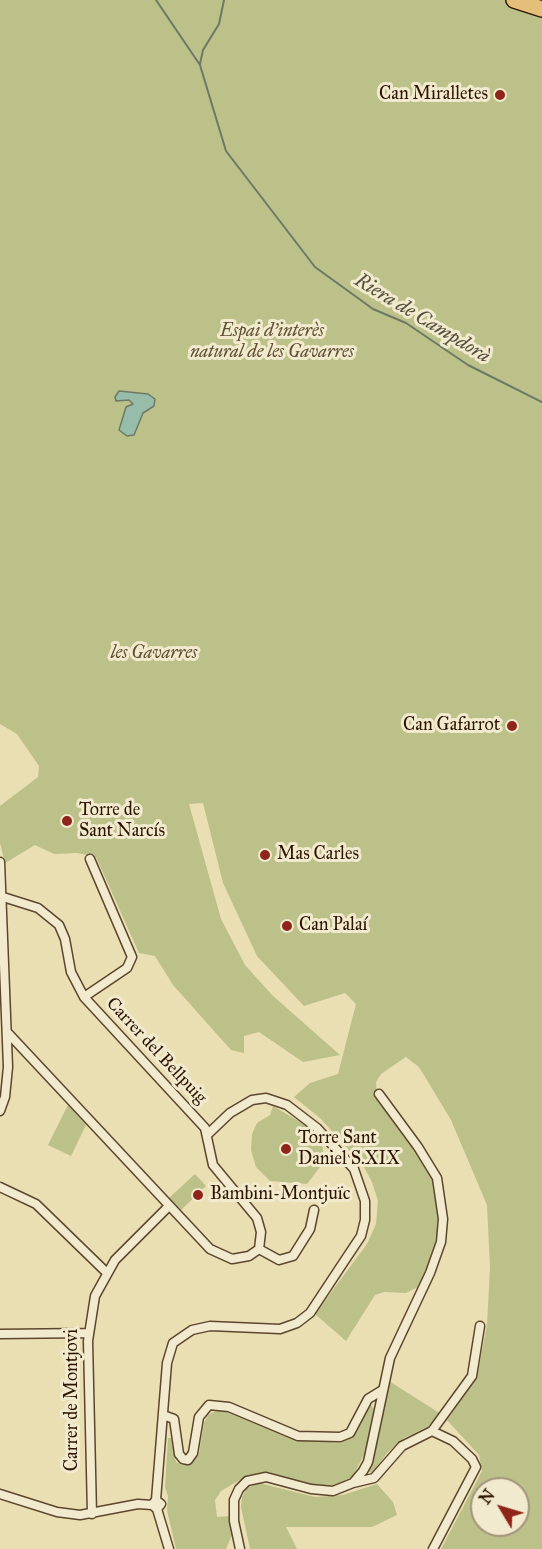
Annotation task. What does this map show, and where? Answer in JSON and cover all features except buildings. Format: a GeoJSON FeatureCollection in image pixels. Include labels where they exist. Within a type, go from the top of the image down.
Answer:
{"type":"FeatureCollection","features":[{"type":"Feature","properties":{"kind":"highway"},"geometry":{"type":"LineString","coordinates":[[514,0],[542,9]]}},
{"type":"Feature","properties":{"kind":"street"},"geometry":{"type":"LineString","coordinates":[[84,997],[127,968],[132,957],[90,859]]}},
{"type":"Feature","properties":{"kind":"street"},"geometry":{"type":"LineString","coordinates":[[0,862],[8,1080],[0,1111]]}},
{"type":"Feature","properties":{"kind":"street","name":"Carrer del Bellpuig"},"geometry":{"type":"LineString","coordinates":[[3,897],[38,908],[59,925],[65,939],[71,972],[84,997],[201,1123],[208,1134],[213,1165],[257,1218],[261,1232],[259,1249]]}},
{"type":"Feature","properties":{"kind":"street"},"geometry":{"type":"LineString","coordinates":[[7,1032],[210,1249],[222,1256],[237,1259],[259,1249],[279,1260],[293,1256],[310,1229],[314,1210]]}},
{"type":"Feature","properties":{"kind":"street"},"geometry":{"type":"LineString","coordinates":[[353,1483],[368,1462],[381,1391],[394,1347],[434,1263],[443,1227],[436,1178],[418,1147],[379,1094]]}},
{"type":"Feature","properties":{"kind":"street"},"geometry":{"type":"LineString","coordinates":[[169,1549],[155,1504],[168,1354],[178,1338],[192,1330],[210,1326],[280,1329],[297,1323],[310,1312],[361,1236],[365,1220],[365,1201],[354,1169],[317,1128],[286,1105],[272,1099],[252,1100],[230,1113],[208,1134]]}},
{"type":"Feature","properties":{"kind":"street"},"geometry":{"type":"LineString","coordinates":[[0,1187],[36,1204],[40,1211],[106,1272]]}},
{"type":"Feature","properties":{"kind":"street","name":"Carrer de Montjovi"},"geometry":{"type":"LineString","coordinates":[[92,1514],[89,1333],[95,1296],[106,1272],[121,1252],[169,1206]]}},
{"type":"Feature","properties":{"kind":"street"},"geometry":{"type":"LineString","coordinates":[[240,1549],[235,1527],[234,1500],[239,1489],[247,1481],[266,1477],[322,1492],[344,1488],[353,1483],[374,1478],[402,1446],[432,1431],[472,1376],[480,1326]]}},
{"type":"Feature","properties":{"kind":"street"},"geometry":{"type":"LineString","coordinates":[[0,1334],[89,1333]]}},
{"type":"Feature","properties":{"kind":"street"},"geometry":{"type":"LineString","coordinates":[[164,1415],[174,1419],[179,1454],[183,1459],[188,1460],[193,1453],[199,1417],[209,1405],[229,1407],[298,1436],[335,1438],[350,1433],[368,1399],[381,1391]]}},
{"type":"Feature","properties":{"kind":"street"},"geometry":{"type":"LineString","coordinates":[[432,1431],[439,1432],[453,1441],[476,1467],[433,1549]]}},
{"type":"Feature","properties":{"kind":"street"},"geometry":{"type":"LineString","coordinates":[[0,1494],[57,1512],[92,1514],[138,1504],[155,1504]]}},
{"type":"Feature","properties":{"kind":"green space","name":"Espai d'interès natural de les Gavarres"},"geometry":{"type":"Polygon","coordinates":[[[0,0],[542,0],[542,1549],[441,1549],[470,1494],[470,1537],[530,1537],[530,1477],[479,1477],[482,1471],[479,1455],[447,1420],[477,1377],[487,1325],[490,1268],[487,1205],[451,1120],[419,1067],[406,1057],[381,1074],[376,1082],[377,1097],[431,1174],[437,1190],[438,1231],[432,1256],[418,1287],[406,1293],[384,1292],[375,1295],[346,1341],[315,1314],[367,1244],[376,1224],[378,1201],[364,1167],[320,1118],[294,1097],[310,1083],[338,1074],[356,1004],[345,993],[304,1006],[257,956],[223,883],[203,803],[189,804],[221,919],[245,965],[272,995],[340,1055],[303,1062],[259,1032],[244,1036],[244,1053],[231,1050],[173,985],[155,956],[139,953],[96,857],[77,853],[54,854],[35,845],[5,863],[0,843],[0,806],[38,777],[39,766],[17,734],[0,724],[0,0]]]}},
{"type":"Feature","properties":{"kind":"green space"},"geometry":{"type":"Polygon","coordinates":[[[68,1105],[86,1125],[71,1156],[48,1145],[68,1105]]]}},
{"type":"Feature","properties":{"kind":"green space"},"geometry":{"type":"Polygon","coordinates":[[[273,1106],[307,1126],[316,1134],[323,1148],[323,1163],[307,1184],[270,1181],[256,1167],[251,1150],[252,1134],[257,1123],[270,1115],[273,1106]]]}},
{"type":"Feature","properties":{"kind":"green space"},"geometry":{"type":"Polygon","coordinates":[[[195,1174],[206,1186],[181,1210],[169,1198],[195,1174]]]}},
{"type":"Feature","properties":{"kind":"green space"},"geometry":{"type":"Polygon","coordinates":[[[389,1381],[441,1414],[427,1427],[404,1438],[387,1453],[372,1473],[368,1471],[373,1460],[378,1425],[389,1381]]]}},
{"type":"Feature","properties":{"kind":"green space"},"geometry":{"type":"Polygon","coordinates":[[[370,1404],[374,1409],[365,1453],[353,1476],[337,1485],[319,1488],[268,1472],[248,1475],[221,1491],[215,1500],[217,1517],[229,1516],[232,1535],[226,1549],[176,1549],[167,1510],[168,1496],[165,1487],[168,1438],[171,1438],[176,1462],[182,1465],[191,1464],[199,1454],[204,1423],[208,1415],[219,1409],[289,1438],[340,1443],[353,1436],[370,1404]]]}},
{"type":"Feature","properties":{"kind":"green space"},"geometry":{"type":"Polygon","coordinates":[[[259,1483],[315,1497],[343,1495],[377,1484],[393,1502],[397,1515],[372,1527],[286,1527],[297,1549],[250,1549],[241,1507],[242,1497],[247,1488],[259,1483]]]}},
{"type":"Feature","properties":{"kind":"shaded area"},"geometry":{"type":"Polygon","coordinates":[[[119,391],[148,394],[155,399],[154,406],[143,413],[134,435],[127,436],[119,430],[126,407],[133,404],[129,400],[116,401],[115,397],[119,391]]]}},
{"type":"Feature","properties":{"kind":"waterway","name":"Riera de Campdorà"},"geometry":{"type":"LineString","coordinates":[[156,0],[200,65],[226,151],[315,267],[373,309],[406,323],[468,365],[542,402]]}},
{"type":"Feature","properties":{"kind":"waterway"},"geometry":{"type":"LineString","coordinates":[[200,64],[203,50],[219,24],[224,0]]}},
{"type":"Feature","properties":{"kind":"place","name":"Can Miralletes"},"geometry":{"type":"Point","coordinates":[500,95]}},
{"type":"Feature","properties":{"kind":"place","name":"Can Gafarrot"},"geometry":{"type":"Point","coordinates":[512,726]}},
{"type":"Feature","properties":{"kind":"place","name":"Torre de Sant Narcís"},"geometry":{"type":"Point","coordinates":[67,821]}},
{"type":"Feature","properties":{"kind":"place","name":"Mas Carles"},"geometry":{"type":"Point","coordinates":[265,855]}},
{"type":"Feature","properties":{"kind":"place","name":"Can Palaí"},"geometry":{"type":"Point","coordinates":[287,926]}},
{"type":"Feature","properties":{"kind":"place","name":"Torre Sant Daniel S.XIX"},"geometry":{"type":"Point","coordinates":[286,1149]}},
{"type":"Feature","properties":{"kind":"place","name":"Bambini-Montjuïc"},"geometry":{"type":"Point","coordinates":[198,1195]}},
{"type":"Feature","properties":{"kind":"park label","name":"les Gavarres"},"geometry":{"type":"Point","coordinates":[154,654]}}]}
